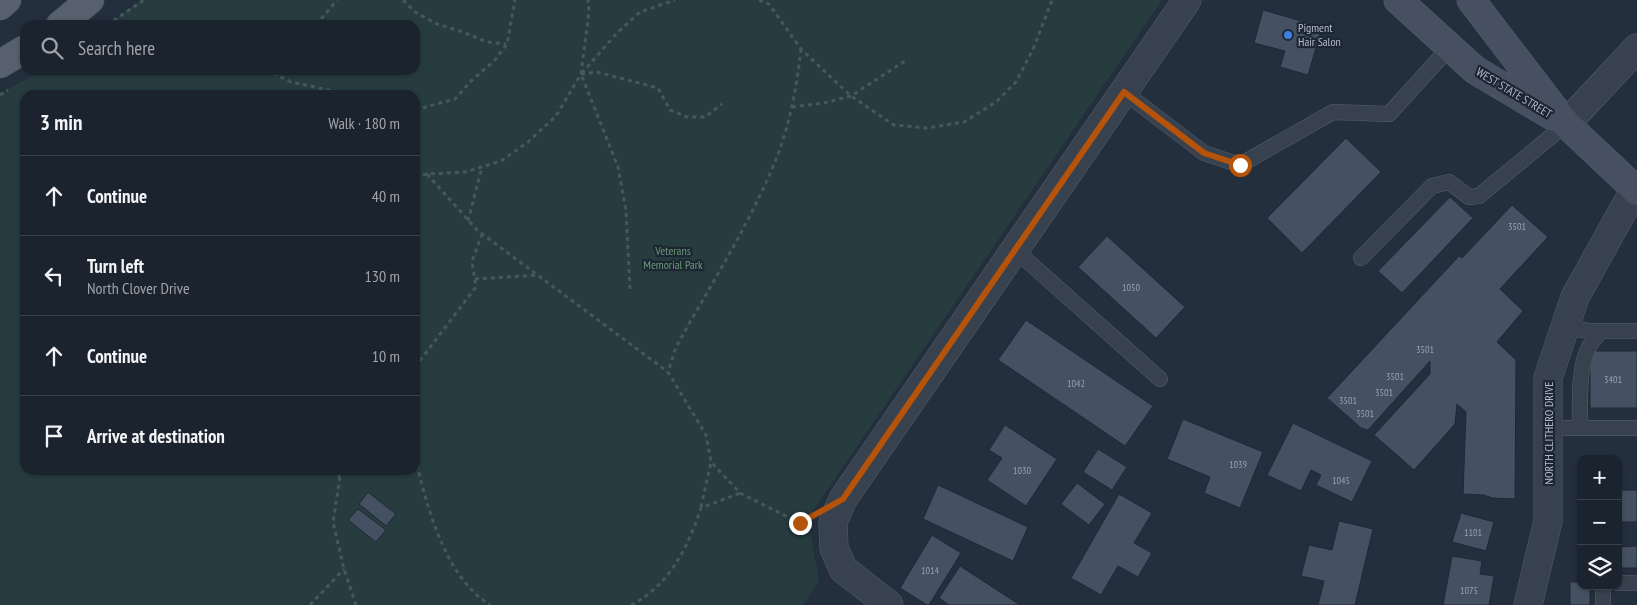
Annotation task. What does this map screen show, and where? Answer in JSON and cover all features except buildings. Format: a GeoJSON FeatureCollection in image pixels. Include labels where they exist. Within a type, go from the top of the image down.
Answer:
{"type":"FeatureCollection","features":[{"type":"Feature","properties":{"kind":"main road"},"geometry":{"type":"LineString","coordinates":[[0,6],[7,0]]}},
{"type":"Feature","properties":{"kind":"main road"},"geometry":{"type":"LineString","coordinates":[[66,20],[90,0]]}},
{"type":"Feature","properties":{"kind":"main road","name":"WEST STATE STREET"},"geometry":{"type":"LineString","coordinates":[[1398,0],[1475,70],[1566,124]]}},
{"type":"Feature","properties":{"kind":"main road","name":"WEST STATE STREET"},"geometry":{"type":"LineString","coordinates":[[1471,0],[1566,124],[1636,189]]}},
{"type":"Feature","properties":{"kind":"main road"},"geometry":{"type":"LineString","coordinates":[[0,64],[20,52]]}},
{"type":"Feature","properties":{"kind":"street"},"geometry":{"type":"LineString","coordinates":[[888,605],[843,569],[834,548],[833,522],[843,499],[1188,0]]}},
{"type":"Feature","properties":{"kind":"street"},"geometry":{"type":"LineString","coordinates":[[1566,124],[1637,48]]}},
{"type":"Feature","properties":{"kind":"street","name":"NORTH CLITHERO DRIVE"},"geometry":{"type":"LineString","coordinates":[[1528,605],[1548,521],[1548,378],[1575,297],[1636,189]]}},
{"type":"Feature","properties":{"kind":"lane"},"geometry":{"type":"LineString","coordinates":[[1124,92],[1204,153],[1240,165],[1333,112],[1389,114],[1450,47]]}},
{"type":"Feature","properties":{"kind":"lane"},"geometry":{"type":"LineString","coordinates":[[1361,258],[1432,186],[1449,182],[1469,198],[1479,196],[1566,124]]}},
{"type":"Feature","properties":{"kind":"lane"},"geometry":{"type":"LineString","coordinates":[[1015,250],[1160,379]]}},
{"type":"Feature","properties":{"kind":"lane"},"geometry":{"type":"LineString","coordinates":[[1565,327],[1589,331],[1637,331]]}},
{"type":"Feature","properties":{"kind":"lane"},"geometry":{"type":"LineString","coordinates":[[1580,428],[1580,388],[1585,361],[1589,347],[1601,331]]}},
{"type":"Feature","properties":{"kind":"lane"},"geometry":{"type":"LineString","coordinates":[[1548,428],[1637,428]]}},
{"type":"Feature","properties":{"kind":"lane"},"geometry":{"type":"LineString","coordinates":[[1622,583],[1637,583]]}},
{"type":"Feature","properties":{"kind":"lane"},"geometry":{"type":"LineString","coordinates":[[1602,590],[1603,605]]}},
{"type":"Feature","properties":{"kind":"path"},"geometry":{"type":"LineString","coordinates":[[114,20],[144,0]]}},
{"type":"Feature","properties":{"kind":"path"},"geometry":{"type":"LineString","coordinates":[[320,20],[337,0]]}},
{"type":"Feature","properties":{"kind":"path"},"geometry":{"type":"LineString","coordinates":[[403,0],[416,12],[437,24],[487,42],[507,44]]}},
{"type":"Feature","properties":{"kind":"path"},"geometry":{"type":"LineString","coordinates":[[420,108],[455,99],[471,81],[494,61],[507,44],[515,0]]}},
{"type":"Feature","properties":{"kind":"path"},"geometry":{"type":"LineString","coordinates":[[588,0],[589,12],[581,74],[584,86],[618,167],[626,211],[630,289]]}},
{"type":"Feature","properties":{"kind":"path"},"geometry":{"type":"LineString","coordinates":[[420,175],[464,172],[500,160],[528,142],[556,116],[581,74],[617,33],[640,12],[675,0]]}},
{"type":"Feature","properties":{"kind":"path"},"geometry":{"type":"LineString","coordinates":[[759,0],[769,4],[801,49],[850,96],[894,125],[927,128],[964,122],[996,102],[1016,82],[1034,47],[1052,0]]}},
{"type":"Feature","properties":{"kind":"path"},"geometry":{"type":"LineString","coordinates":[[668,372],[676,346],[757,201],[777,156],[792,107],[801,49]]}},
{"type":"Feature","properties":{"kind":"path"},"geometry":{"type":"LineString","coordinates":[[792,107],[824,104],[850,96],[908,59]]}},
{"type":"Feature","properties":{"kind":"path"},"geometry":{"type":"LineString","coordinates":[[581,74],[597,72],[658,88],[670,110],[687,117],[705,117],[722,104]]}},
{"type":"Feature","properties":{"kind":"path"},"geometry":{"type":"LineString","coordinates":[[276,75],[291,82],[329,90]]}},
{"type":"Feature","properties":{"kind":"path"},"geometry":{"type":"LineString","coordinates":[[468,221],[482,166]]}},
{"type":"Feature","properties":{"kind":"path"},"geometry":{"type":"LineString","coordinates":[[427,174],[468,221],[482,234],[668,372],[706,435],[711,462],[701,508],[692,536],[677,563],[646,598],[631,605]]}},
{"type":"Feature","properties":{"kind":"path"},"geometry":{"type":"LineString","coordinates":[[420,360],[476,287],[472,261],[482,234]]}},
{"type":"Feature","properties":{"kind":"path"},"geometry":{"type":"LineString","coordinates":[[475,279],[538,275]]}},
{"type":"Feature","properties":{"kind":"path"},"geometry":{"type":"LineString","coordinates":[[711,462],[740,494],[800,523],[808,518]]}},
{"type":"Feature","properties":{"kind":"path"},"geometry":{"type":"LineString","coordinates":[[338,475],[340,477],[333,522],[344,569],[356,605]]}},
{"type":"Feature","properties":{"kind":"path"},"geometry":{"type":"LineString","coordinates":[[419,475],[427,508],[438,536],[460,576],[490,605]]}},
{"type":"Feature","properties":{"kind":"path"},"geometry":{"type":"LineString","coordinates":[[701,508],[740,494]]}},
{"type":"Feature","properties":{"kind":"path"},"geometry":{"type":"LineString","coordinates":[[310,605],[344,569]]}},
{"type":"Feature","properties":{"kind":"green space","name":"Veterans Memorial Park"},"geometry":{"type":"Polygon","coordinates":[[[141,0],[1162,0],[808,518],[819,581],[803,605],[0,605],[0,94],[33,75],[420,75],[420,20],[115,20],[141,0]]]}},
{"type":"Feature","properties":{"kind":"place","name":"Pigment Hair Salon"},"geometry":{"type":"Point","coordinates":[1288,35]}},
{"type":"Feature","properties":{"kind":"route"},"geometry":{"type":"LineString","coordinates":[[800,523],[843,499],[1124,92],[1204,153],[1240,165]]}}]}
